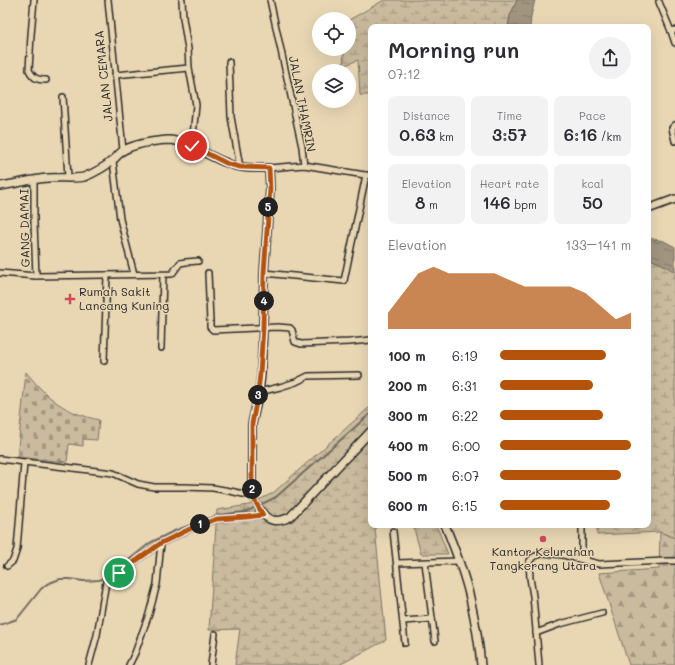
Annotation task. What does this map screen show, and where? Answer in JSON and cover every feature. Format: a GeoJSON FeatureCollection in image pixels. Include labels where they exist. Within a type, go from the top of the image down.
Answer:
{"type":"FeatureCollection","features":[{"type":"Feature","properties":{"kind":"street"},"geometry":{"type":"LineString","coordinates":[[34,0],[29,70],[35,78],[39,80],[46,80]]}},
{"type":"Feature","properties":{"kind":"street","name":"JALAN CEMARA"},"geometry":{"type":"LineString","coordinates":[[108,0],[123,150]]}},
{"type":"Feature","properties":{"kind":"street"},"geometry":{"type":"LineString","coordinates":[[182,0],[189,68],[196,105],[192,146]]}},
{"type":"Feature","properties":{"kind":"street","name":"JALAN THAMRIN"},"geometry":{"type":"LineString","coordinates":[[270,0],[302,147],[304,165]]}},
{"type":"Feature","properties":{"kind":"street"},"geometry":{"type":"LineString","coordinates":[[659,2],[673,31],[675,43]]}},
{"type":"Feature","properties":{"kind":"street"},"geometry":{"type":"LineString","coordinates":[[229,62],[231,117],[240,167]]}},
{"type":"Feature","properties":{"kind":"street"},"geometry":{"type":"LineString","coordinates":[[115,75],[189,68]]}},
{"type":"Feature","properties":{"kind":"street"},"geometry":{"type":"LineString","coordinates":[[63,96],[68,177]]}},
{"type":"Feature","properties":{"kind":"street"},"geometry":{"type":"LineString","coordinates":[[675,125],[672,128],[672,131],[675,141]]}},
{"type":"Feature","properties":{"kind":"street"},"geometry":{"type":"LineString","coordinates":[[0,186],[48,178],[82,178],[113,161],[123,150],[145,143],[166,140],[178,141],[192,146],[228,164],[240,167],[269,168],[304,165],[368,176],[344,281],[264,273]]}},
{"type":"Feature","properties":{"kind":"street"},"geometry":{"type":"LineString","coordinates":[[113,161],[120,219],[134,274]]}},
{"type":"Feature","properties":{"kind":"street"},"geometry":{"type":"LineString","coordinates":[[269,168],[270,189],[264,273],[260,374],[252,424],[252,497],[262,513],[268,519],[276,520],[284,520],[290,516],[368,434]]}},
{"type":"Feature","properties":{"kind":"street","name":"GANG DAMAI"},"geometry":{"type":"LineString","coordinates":[[34,180],[36,276]]}},
{"type":"Feature","properties":{"kind":"street"},"geometry":{"type":"LineString","coordinates":[[651,208],[675,199]]}},
{"type":"Feature","properties":{"kind":"street"},"geometry":{"type":"LineString","coordinates":[[0,274],[36,276],[134,274],[163,275],[172,274],[180,263],[198,261]]}},
{"type":"Feature","properties":{"kind":"street"},"geometry":{"type":"LineString","coordinates":[[208,273],[210,327],[213,330],[278,327],[290,328],[292,330],[295,342],[297,343],[368,340]]}},
{"type":"Feature","properties":{"kind":"street"},"geometry":{"type":"LineString","coordinates":[[104,361],[108,275]]}},
{"type":"Feature","properties":{"kind":"street"},"geometry":{"type":"LineString","coordinates":[[161,348],[163,275]]}},
{"type":"Feature","properties":{"kind":"street"},"geometry":{"type":"LineString","coordinates":[[258,392],[296,382],[308,376],[359,375]]}},
{"type":"Feature","properties":{"kind":"street"},"geometry":{"type":"LineString","coordinates":[[0,459],[113,473],[138,484],[154,487],[213,488],[252,497]]}},
{"type":"Feature","properties":{"kind":"street"},"geometry":{"type":"LineString","coordinates":[[7,566],[13,561],[17,549],[24,463]]}},
{"type":"Feature","properties":{"kind":"street"},"geometry":{"type":"LineString","coordinates":[[89,665],[97,635],[106,582],[161,543],[196,526],[217,519],[247,517],[262,513]]}},
{"type":"Feature","properties":{"kind":"street"},"geometry":{"type":"LineString","coordinates":[[446,528],[459,560],[470,598],[481,665]]}},
{"type":"Feature","properties":{"kind":"street"},"geometry":{"type":"LineString","coordinates":[[582,528],[582,556],[588,562]]}},
{"type":"Feature","properties":{"kind":"street"},"geometry":{"type":"LineString","coordinates":[[393,531],[405,643]]}},
{"type":"Feature","properties":{"kind":"street"},"geometry":{"type":"LineString","coordinates":[[129,665],[136,653],[157,584],[161,543]]}},
{"type":"Feature","properties":{"kind":"street"},"geometry":{"type":"LineString","coordinates":[[539,665],[534,596],[530,578],[529,562],[533,557],[544,553],[563,555],[599,564],[665,560],[675,561]]}},
{"type":"Feature","properties":{"kind":"street"},"geometry":{"type":"LineString","coordinates":[[397,563],[425,563],[459,560]]}},
{"type":"Feature","properties":{"kind":"street"},"geometry":{"type":"LineString","coordinates":[[425,563],[435,641]]}},
{"type":"Feature","properties":{"kind":"street"},"geometry":{"type":"LineString","coordinates":[[536,633],[560,624],[602,613]]}},
{"type":"Feature","properties":{"kind":"street"},"geometry":{"type":"LineString","coordinates":[[402,621],[432,619]]}},
{"type":"Feature","properties":{"kind":"street"},"geometry":{"type":"LineString","coordinates":[[211,665],[215,634]]}},
{"type":"Feature","properties":{"kind":"green space"},"geometry":{"type":"Polygon","coordinates":[[[384,0],[517,0],[510,16],[509,24],[368,24],[368,95],[360,95],[358,60],[348,64],[343,64],[344,56],[356,56],[356,16],[384,0]]]}},
{"type":"Feature","properties":{"kind":"green space"},"geometry":{"type":"Polygon","coordinates":[[[651,259],[675,272],[675,538],[660,532],[597,535],[597,528],[651,528],[651,259]]]}},
{"type":"Feature","properties":{"kind":"green space"},"geometry":{"type":"Polygon","coordinates":[[[26,372],[42,390],[58,404],[76,413],[99,420],[97,440],[83,439],[83,446],[69,444],[67,462],[17,457],[26,372]]]}},
{"type":"Feature","properties":{"kind":"green space"},"geometry":{"type":"Polygon","coordinates":[[[368,409],[368,528],[375,528],[386,640],[339,665],[235,665],[240,629],[209,630],[217,510],[249,505],[273,493],[368,409]]]}},
{"type":"Feature","properties":{"kind":"green space"},"geometry":{"type":"Polygon","coordinates":[[[414,528],[437,528],[448,554],[421,554],[414,528]]]}},
{"type":"Feature","properties":{"kind":"green space"},"geometry":{"type":"Polygon","coordinates":[[[660,532],[675,538],[675,665],[629,665],[599,573],[659,569],[660,532]]]}},
{"type":"Feature","properties":{"kind":"water"},"geometry":{"type":"Polygon","coordinates":[[[517,0],[535,0],[530,24],[509,24],[510,16],[517,0]]]}},
{"type":"Feature","properties":{"kind":"water"},"geometry":{"type":"Polygon","coordinates":[[[651,239],[664,241],[675,247],[675,272],[651,259],[651,239]]]}},
{"type":"Feature","properties":{"kind":"waterway"},"geometry":{"type":"LineString","coordinates":[[0,625],[17,619],[41,589],[47,584],[60,579],[83,581],[99,580],[114,573],[150,543],[174,531],[218,515],[250,510],[276,497],[368,416]]}},
{"type":"Feature","properties":{"kind":"place","name":"Rumah Sakit Lancang Kuning"},"geometry":{"type":"Point","coordinates":[70,299]}},
{"type":"Feature","properties":{"kind":"place","name":"Kantor Kelurahan Tangkerang Utara"},"geometry":{"type":"Point","coordinates":[543,539]}},
{"type":"Feature","properties":{"kind":"route"},"geometry":{"type":"LineString","coordinates":[[119,573],[161,543],[196,526],[217,519],[263,515],[252,496],[252,424],[260,374],[264,273],[270,189],[269,168],[240,167],[228,164],[192,146]]}}]}
